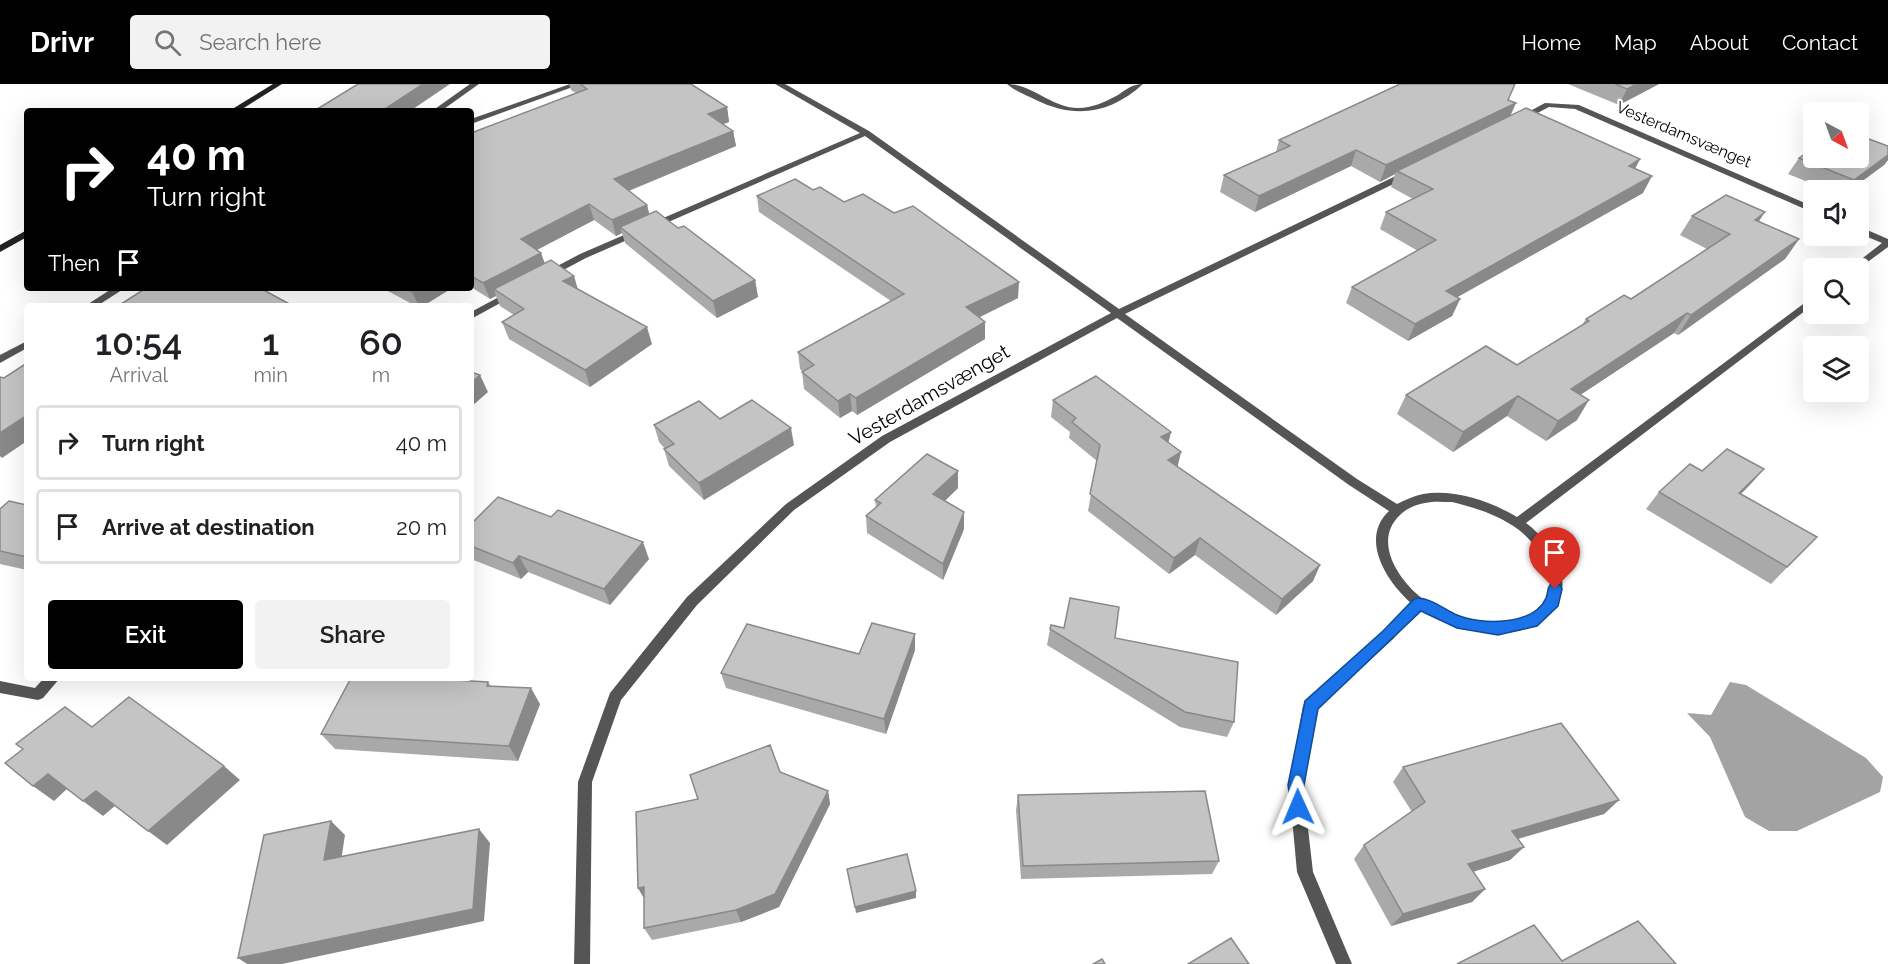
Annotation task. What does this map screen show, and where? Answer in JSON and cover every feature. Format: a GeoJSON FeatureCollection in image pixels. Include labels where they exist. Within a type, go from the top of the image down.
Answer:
{"type":"FeatureCollection","features":[{"type":"Feature","properties":{"kind":"street"},"geometry":{"type":"LineString","coordinates":[[238,108],[278,84]]}},
{"type":"Feature","properties":{"kind":"street"},"geometry":{"type":"LineString","coordinates":[[440,108],[475,84]]}},
{"type":"Feature","properties":{"kind":"street"},"geometry":{"type":"LineString","coordinates":[[474,121],[577,84]]}},
{"type":"Feature","properties":{"kind":"street"},"geometry":{"type":"LineString","coordinates":[[779,84],[866,134],[1353,482],[1397,510]]}},
{"type":"Feature","properties":{"kind":"street"},"geometry":{"type":"LineString","coordinates":[[1011,84],[1049,105],[1080,111],[1095,110],[1118,99],[1139,84]]}},
{"type":"Feature","properties":{"kind":"street","name":"Vesterdamsvænget"},"geometry":{"type":"LineString","coordinates":[[1516,120],[1548,105],[1576,107],[1803,205]]}},
{"type":"Feature","properties":{"kind":"street"},"geometry":{"type":"LineString","coordinates":[[542,278],[583,256],[866,134]]}},
{"type":"Feature","properties":{"kind":"street","name":"Vesterdamsvænget"},"geometry":{"type":"LineString","coordinates":[[582,964],[585,782],[615,697],[692,601],[790,507],[886,439],[1117,314],[1411,172]]}},
{"type":"Feature","properties":{"kind":"street"},"geometry":{"type":"LineString","coordinates":[[1868,258],[1888,243],[1869,234]]}},
{"type":"Feature","properties":{"kind":"street"},"geometry":{"type":"LineString","coordinates":[[0,249],[24,235]]}},
{"type":"Feature","properties":{"kind":"street"},"geometry":{"type":"LineString","coordinates":[[474,314],[521,289]]}},
{"type":"Feature","properties":{"kind":"street"},"geometry":{"type":"LineString","coordinates":[[95,303],[115,291]]}},
{"type":"Feature","properties":{"kind":"street"},"geometry":{"type":"LineString","coordinates":[[1518,522],[1803,307]]}},
{"type":"Feature","properties":{"kind":"street"},"geometry":{"type":"LineString","coordinates":[[0,360],[24,346]]}},
{"type":"Feature","properties":{"kind":"street"},"geometry":{"type":"LineString","coordinates":[[1452,498],[1486,506],[1518,522],[1544,548],[1557,576],[1552,602],[1532,621],[1498,628],[1457,622],[1419,603],[1398,584],[1385,563],[1380,543],[1385,524],[1397,510],[1421,499],[1452,498]]}},
{"type":"Feature","properties":{"kind":"street"},"geometry":{"type":"LineString","coordinates":[[1344,964],[1305,872],[1296,785],[1310,706],[1388,635],[1419,603]]}},
{"type":"Feature","properties":{"kind":"street"},"geometry":{"type":"LineString","coordinates":[[0,687],[38,694],[50,681]]}},
{"type":"Feature","properties":{"kind":"shaded area"},"geometry":{"type":"Polygon","coordinates":[[[1730,682],[1746,685],[1866,758],[1883,777],[1880,792],[1797,831],[1769,831],[1745,817],[1710,737],[1687,713],[1711,715],[1730,682]]]}},
{"type":"Feature","properties":{"kind":"building"},"geometry":{"type":"Polygon","coordinates":[[[358,84],[423,84],[387,108],[319,108],[358,84]]]}},
{"type":"Feature","properties":{"kind":"building"},"geometry":{"type":"Polygon","coordinates":[[[580,84],[691,84],[727,107],[708,114],[733,131],[614,179],[647,205],[612,220],[589,204],[521,239],[541,253],[483,283],[474,278],[474,132],[587,89],[580,84]]]}},
{"type":"Feature","properties":{"kind":"building"},"geometry":{"type":"Polygon","coordinates":[[[1400,84],[1515,84],[1508,100],[1516,103],[1386,165],[1356,150],[1259,196],[1224,175],[1290,146],[1279,140],[1400,84]]]}},
{"type":"Feature","properties":{"kind":"building"},"geometry":{"type":"Polygon","coordinates":[[[1615,84],[1637,84],[1627,89],[1615,84]]]}},
{"type":"Feature","properties":{"kind":"building"},"geometry":{"type":"Polygon","coordinates":[[[1526,108],[1640,159],[1629,166],[1652,176],[1446,291],[1460,299],[1415,324],[1352,287],[1436,240],[1386,212],[1433,189],[1397,171],[1526,108]]]}},
{"type":"Feature","properties":{"kind":"building"},"geometry":{"type":"Polygon","coordinates":[[[1869,139],[1888,146],[1888,155],[1854,180],[1824,168],[1869,168],[1869,139]]]}},
{"type":"Feature","properties":{"kind":"building"},"geometry":{"type":"Polygon","coordinates":[[[795,179],[813,190],[820,187],[844,202],[863,194],[894,213],[913,206],[1019,282],[966,307],[985,322],[856,398],[850,394],[838,401],[802,372],[814,365],[798,352],[904,294],[757,196],[795,179]]]}},
{"type":"Feature","properties":{"kind":"building"},"geometry":{"type":"Polygon","coordinates":[[[1726,195],[1765,212],[1755,220],[1799,239],[1691,315],[1687,313],[1571,389],[1589,400],[1558,421],[1518,396],[1463,432],[1406,395],[1486,346],[1517,365],[1589,321],[1586,319],[1624,295],[1631,299],[1730,234],[1692,216],[1726,195]]]}},
{"type":"Feature","properties":{"kind":"building"},"geometry":{"type":"Polygon","coordinates":[[[656,211],[678,228],[684,226],[755,280],[713,301],[620,227],[656,211]]]}},
{"type":"Feature","properties":{"kind":"building"},"geometry":{"type":"Polygon","coordinates":[[[551,260],[574,276],[563,281],[647,327],[585,370],[502,322],[524,309],[494,289],[551,260]]]}},
{"type":"Feature","properties":{"kind":"building"},"geometry":{"type":"Polygon","coordinates":[[[141,291],[266,291],[288,303],[123,303],[141,291]]]}},
{"type":"Feature","properties":{"kind":"building"},"geometry":{"type":"Polygon","coordinates":[[[24,365],[24,417],[0,433],[0,377],[4,378],[24,365]]]}},
{"type":"Feature","properties":{"kind":"building"},"geometry":{"type":"Polygon","coordinates":[[[1096,376],[1171,432],[1161,437],[1181,452],[1168,460],[1320,565],[1282,599],[1200,538],[1174,558],[1090,494],[1100,445],[1072,422],[1076,418],[1053,400],[1096,376]]]}},
{"type":"Feature","properties":{"kind":"building"},"geometry":{"type":"Polygon","coordinates":[[[752,400],[791,428],[699,483],[664,449],[674,444],[654,425],[699,401],[720,419],[752,400]]]}},
{"type":"Feature","properties":{"kind":"building"},"geometry":{"type":"Polygon","coordinates":[[[1727,449],[1764,469],[1739,493],[1817,537],[1787,567],[1659,492],[1690,464],[1702,471],[1727,449]]]}},
{"type":"Feature","properties":{"kind":"building"},"geometry":{"type":"Polygon","coordinates":[[[927,454],[958,471],[933,494],[964,512],[943,564],[866,516],[881,503],[875,500],[927,454]]]}},
{"type":"Feature","properties":{"kind":"building"},"geometry":{"type":"Polygon","coordinates":[[[498,497],[551,517],[558,510],[643,542],[604,589],[519,556],[513,563],[474,547],[474,521],[498,497]]]}},
{"type":"Feature","properties":{"kind":"building"},"geometry":{"type":"Polygon","coordinates":[[[9,501],[24,504],[24,556],[0,551],[0,509],[9,501]]]}},
{"type":"Feature","properties":{"kind":"building"},"geometry":{"type":"Polygon","coordinates":[[[1070,598],[1119,607],[1115,638],[1238,662],[1234,722],[1185,712],[1050,629],[1051,625],[1064,628],[1070,598]]]}},
{"type":"Feature","properties":{"kind":"building"},"geometry":{"type":"Polygon","coordinates":[[[872,623],[915,634],[884,719],[721,673],[747,624],[859,654],[872,623]]]}},
{"type":"Feature","properties":{"kind":"building"},"geometry":{"type":"Polygon","coordinates":[[[349,681],[470,681],[488,682],[487,686],[531,688],[509,746],[321,734],[349,681]]]}},
{"type":"Feature","properties":{"kind":"building"},"geometry":{"type":"Polygon","coordinates":[[[129,697],[224,766],[148,831],[96,791],[83,801],[48,774],[33,786],[5,763],[23,749],[16,744],[65,707],[92,727],[129,697]]]}},
{"type":"Feature","properties":{"kind":"building"},"geometry":{"type":"Polygon","coordinates":[[[1561,723],[1619,800],[1512,831],[1524,847],[1468,864],[1485,889],[1403,914],[1364,845],[1425,802],[1403,767],[1561,723]]]}},
{"type":"Feature","properties":{"kind":"building"},"geometry":{"type":"Polygon","coordinates":[[[770,745],[780,772],[828,791],[775,894],[736,910],[644,928],[644,887],[638,888],[636,812],[698,799],[690,775],[770,745]]]}},
{"type":"Feature","properties":{"kind":"building"},"geometry":{"type":"Polygon","coordinates":[[[1205,791],[1219,861],[1023,866],[1018,795],[1205,791]]]}},
{"type":"Feature","properties":{"kind":"building"},"geometry":{"type":"Polygon","coordinates":[[[331,821],[324,860],[479,829],[473,909],[238,958],[264,835],[331,821]]]}},
{"type":"Feature","properties":{"kind":"building"},"geometry":{"type":"Polygon","coordinates":[[[907,854],[916,891],[855,907],[847,869],[907,854]]]}},
{"type":"Feature","properties":{"kind":"building"},"geometry":{"type":"Polygon","coordinates":[[[1638,921],[1676,964],[1457,964],[1534,925],[1562,961],[1638,921]]]}},
{"type":"Feature","properties":{"kind":"building"},"geometry":{"type":"Polygon","coordinates":[[[1231,938],[1249,964],[1188,964],[1231,938]]]}},
{"type":"Feature","properties":{"kind":"building"},"geometry":{"type":"Polygon","coordinates":[[[1102,959],[1105,964],[1093,964],[1102,959]]]}},
{"type":"Feature","properties":{"kind":"route"},"geometry":{"type":"LineString","coordinates":[[1298,807],[1296,785],[1310,706],[1388,635],[1419,603],[1457,622],[1498,628],[1532,621],[1552,602],[1555,589]]}}]}
